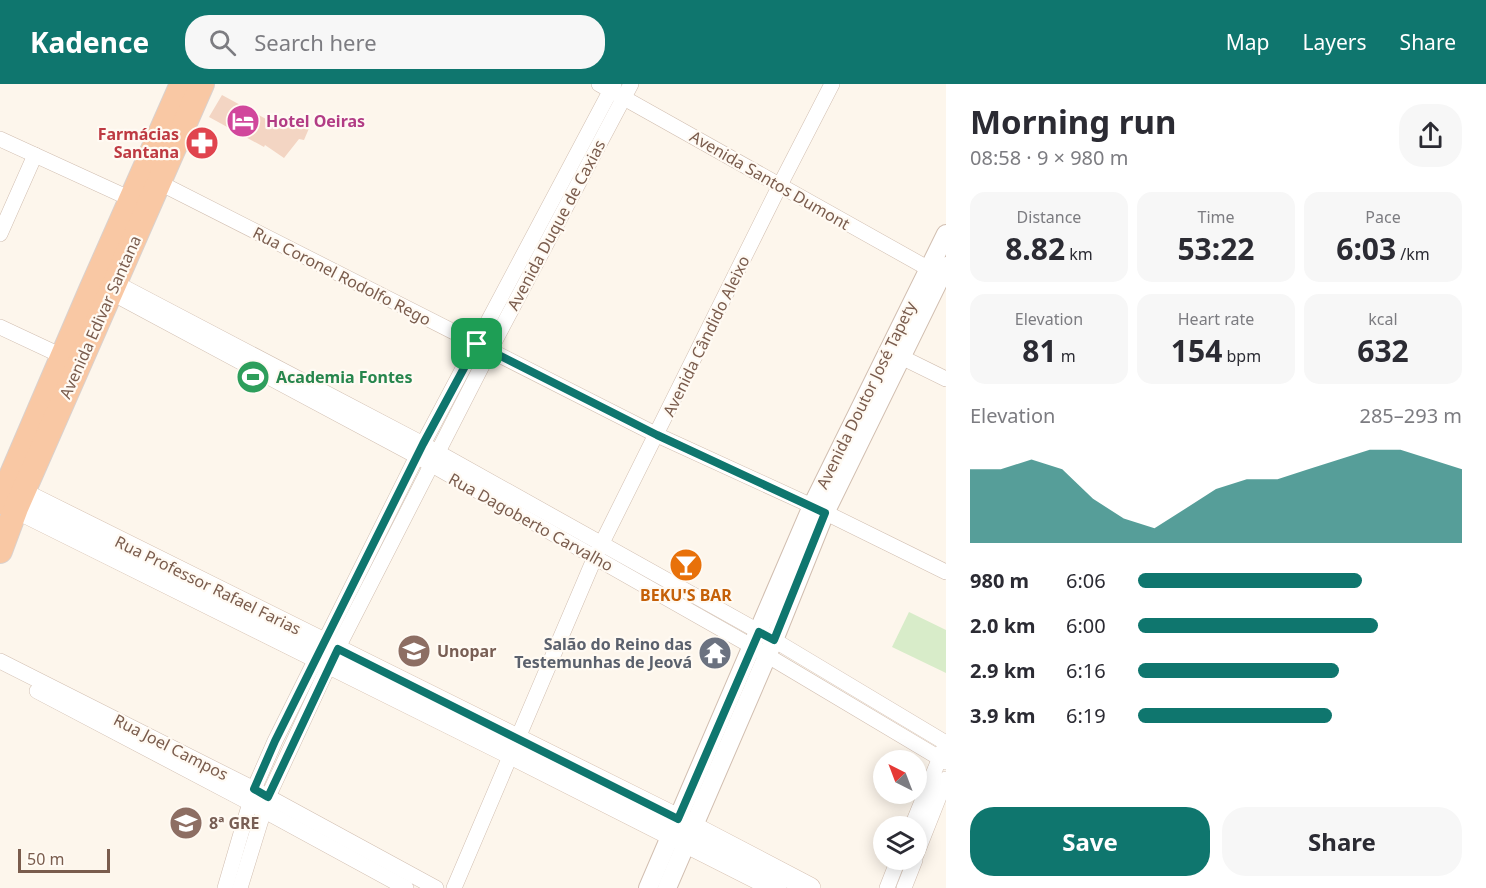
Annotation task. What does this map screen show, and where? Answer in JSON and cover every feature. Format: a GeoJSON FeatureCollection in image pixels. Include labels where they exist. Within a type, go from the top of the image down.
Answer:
{"type":"FeatureCollection","features":[{"type":"Feature","properties":{"kind":"highway","name":"Avenida Edivar Santana"},"geometry":{"type":"LineString","coordinates":[[13,501],[160,183],[188,93]]}},
{"type":"Feature","properties":{"kind":"highway","name":"Avenida Edivar Santana"},"geometry":{"type":"LineString","coordinates":[[0,551],[13,501],[62,356],[131,200],[188,93]]}},
{"type":"Feature","properties":{"kind":"main road","name":"Rua Professor Rafael Farias"},"geometry":{"type":"LineString","coordinates":[[13,501],[327,653],[683,831],[810,888]]}},
{"type":"Feature","properties":{"kind":"main road","name":"Rua Professor Rafael Farias"},"geometry":{"type":"LineString","coordinates":[[683,831],[776,888]]}},
{"type":"Feature","properties":{"kind":"street","name":"Avenida Cândido Aleixo"},"geometry":{"type":"LineString","coordinates":[[454,888],[599,551],[832,84]]}},
{"type":"Feature","properties":{"kind":"street","name":"Avenida Santos Dumont"},"geometry":{"type":"LineString","coordinates":[[616,88],[780,185],[938,270]]}},
{"type":"Feature","properties":{"kind":"street","name":"Avenida Duque de Caxias"},"geometry":{"type":"LineString","coordinates":[[225,888],[252,796],[275,741],[327,653],[435,459],[483,347],[616,88]]}},
{"type":"Feature","properties":{"kind":"street"},"geometry":{"type":"LineString","coordinates":[[0,140],[131,200]]}},
{"type":"Feature","properties":{"kind":"street"},"geometry":{"type":"LineString","coordinates":[[0,234],[35,155]]}},
{"type":"Feature","properties":{"kind":"street","name":"Rua Coronel Rodolfo Rego"},"geometry":{"type":"LineString","coordinates":[[160,183],[657,435],[818,509],[946,572]]}},
{"type":"Feature","properties":{"kind":"street","name":"Avenida Doutor José Tapety"},"geometry":{"type":"LineString","coordinates":[[667,888],[683,831],[818,509],[938,270],[946,234]]}},
{"type":"Feature","properties":{"kind":"street","name":"Rua Dagoberto Carvalho"},"geometry":{"type":"LineString","coordinates":[[112,287],[435,459],[763,644],[946,742]]}},
{"type":"Feature","properties":{"kind":"street"},"geometry":{"type":"LineString","coordinates":[[0,327],[62,356]]}},
{"type":"Feature","properties":{"kind":"street","name":"Avenida Duque de Caxias"},"geometry":{"type":"LineString","coordinates":[[240,888],[266,804],[327,653],[420,451],[483,347]]}},
{"type":"Feature","properties":{"kind":"street"},"geometry":{"type":"LineString","coordinates":[[895,354],[946,379]]}},
{"type":"Feature","properties":{"kind":"street","name":"Rua Dagoberto Carvalho"},"geometry":{"type":"LineString","coordinates":[[763,644],[943,760]]}},
{"type":"Feature","properties":{"kind":"street","name":"Rua Joel Campos"},"geometry":{"type":"LineString","coordinates":[[0,661],[252,796],[406,888]]}},
{"type":"Feature","properties":{"kind":"street","name":"Rua Joel Campos"},"geometry":{"type":"LineString","coordinates":[[0,672],[252,796]]}},
{"type":"Feature","properties":{"kind":"street"},"geometry":{"type":"LineString","coordinates":[[917,816],[943,760],[946,742]]}},
{"type":"Feature","properties":{"kind":"street"},"geometry":{"type":"LineString","coordinates":[[927,827],[946,779]]}},
{"type":"Feature","properties":{"kind":"street","name":"Rua Joel Campos"},"geometry":{"type":"LineString","coordinates":[[266,804],[436,888]]}},
{"type":"Feature","properties":{"kind":"street","name":"Avenida Doutor José Tapety"},"geometry":{"type":"LineString","coordinates":[[648,888],[683,831]]}},
{"type":"Feature","properties":{"kind":"street"},"geometry":{"type":"LineString","coordinates":[[887,888],[894,870]]}},
{"type":"Feature","properties":{"kind":"street"},"geometry":{"type":"LineString","coordinates":[[904,888],[911,870]]}},
{"type":"Feature","properties":{"kind":"green space"},"geometry":{"type":"Polygon","coordinates":[[[909,612],[946,630],[946,673],[892,647],[909,612]]]}},
{"type":"Feature","properties":{"kind":"building","name":"Hotel Oeiras"},"geometry":{"type":"Polygon","coordinates":[[[222,95],[279,126],[283,120],[294,117],[310,126],[304,140],[299,139],[284,158],[265,145],[264,147],[209,117],[222,95]]]}},
{"type":"Feature","properties":{"kind":"place","name":"Hotel Oeiras"},"geometry":{"type":"Point","coordinates":[243,121]}},
{"type":"Feature","properties":{"kind":"place","name":"Farmácias Santana"},"geometry":{"type":"Point","coordinates":[202,143]}},
{"type":"Feature","properties":{"kind":"place","name":"Academia Fontes"},"geometry":{"type":"Point","coordinates":[253,377]}},
{"type":"Feature","properties":{"kind":"place","name":"BEKU'S BAR"},"geometry":{"type":"Point","coordinates":[686,565]}},
{"type":"Feature","properties":{"kind":"place","name":"Unopar"},"geometry":{"type":"Point","coordinates":[414,651]}},
{"type":"Feature","properties":{"kind":"place","name":"Salão do Reino das Testemunhas de Jeová"},"geometry":{"type":"Point","coordinates":[715,653]}},
{"type":"Feature","properties":{"kind":"place","name":"8ª GRE"},"geometry":{"type":"Point","coordinates":[186,823]}},
{"type":"Feature","properties":{"kind":"route"},"geometry":{"type":"LineString","coordinates":[[477,344],[657,435],[825,513],[774,640],[759,632],[678,819],[338,649],[268,797],[254,789],[275,741],[423,444],[477,344]]}}]}
